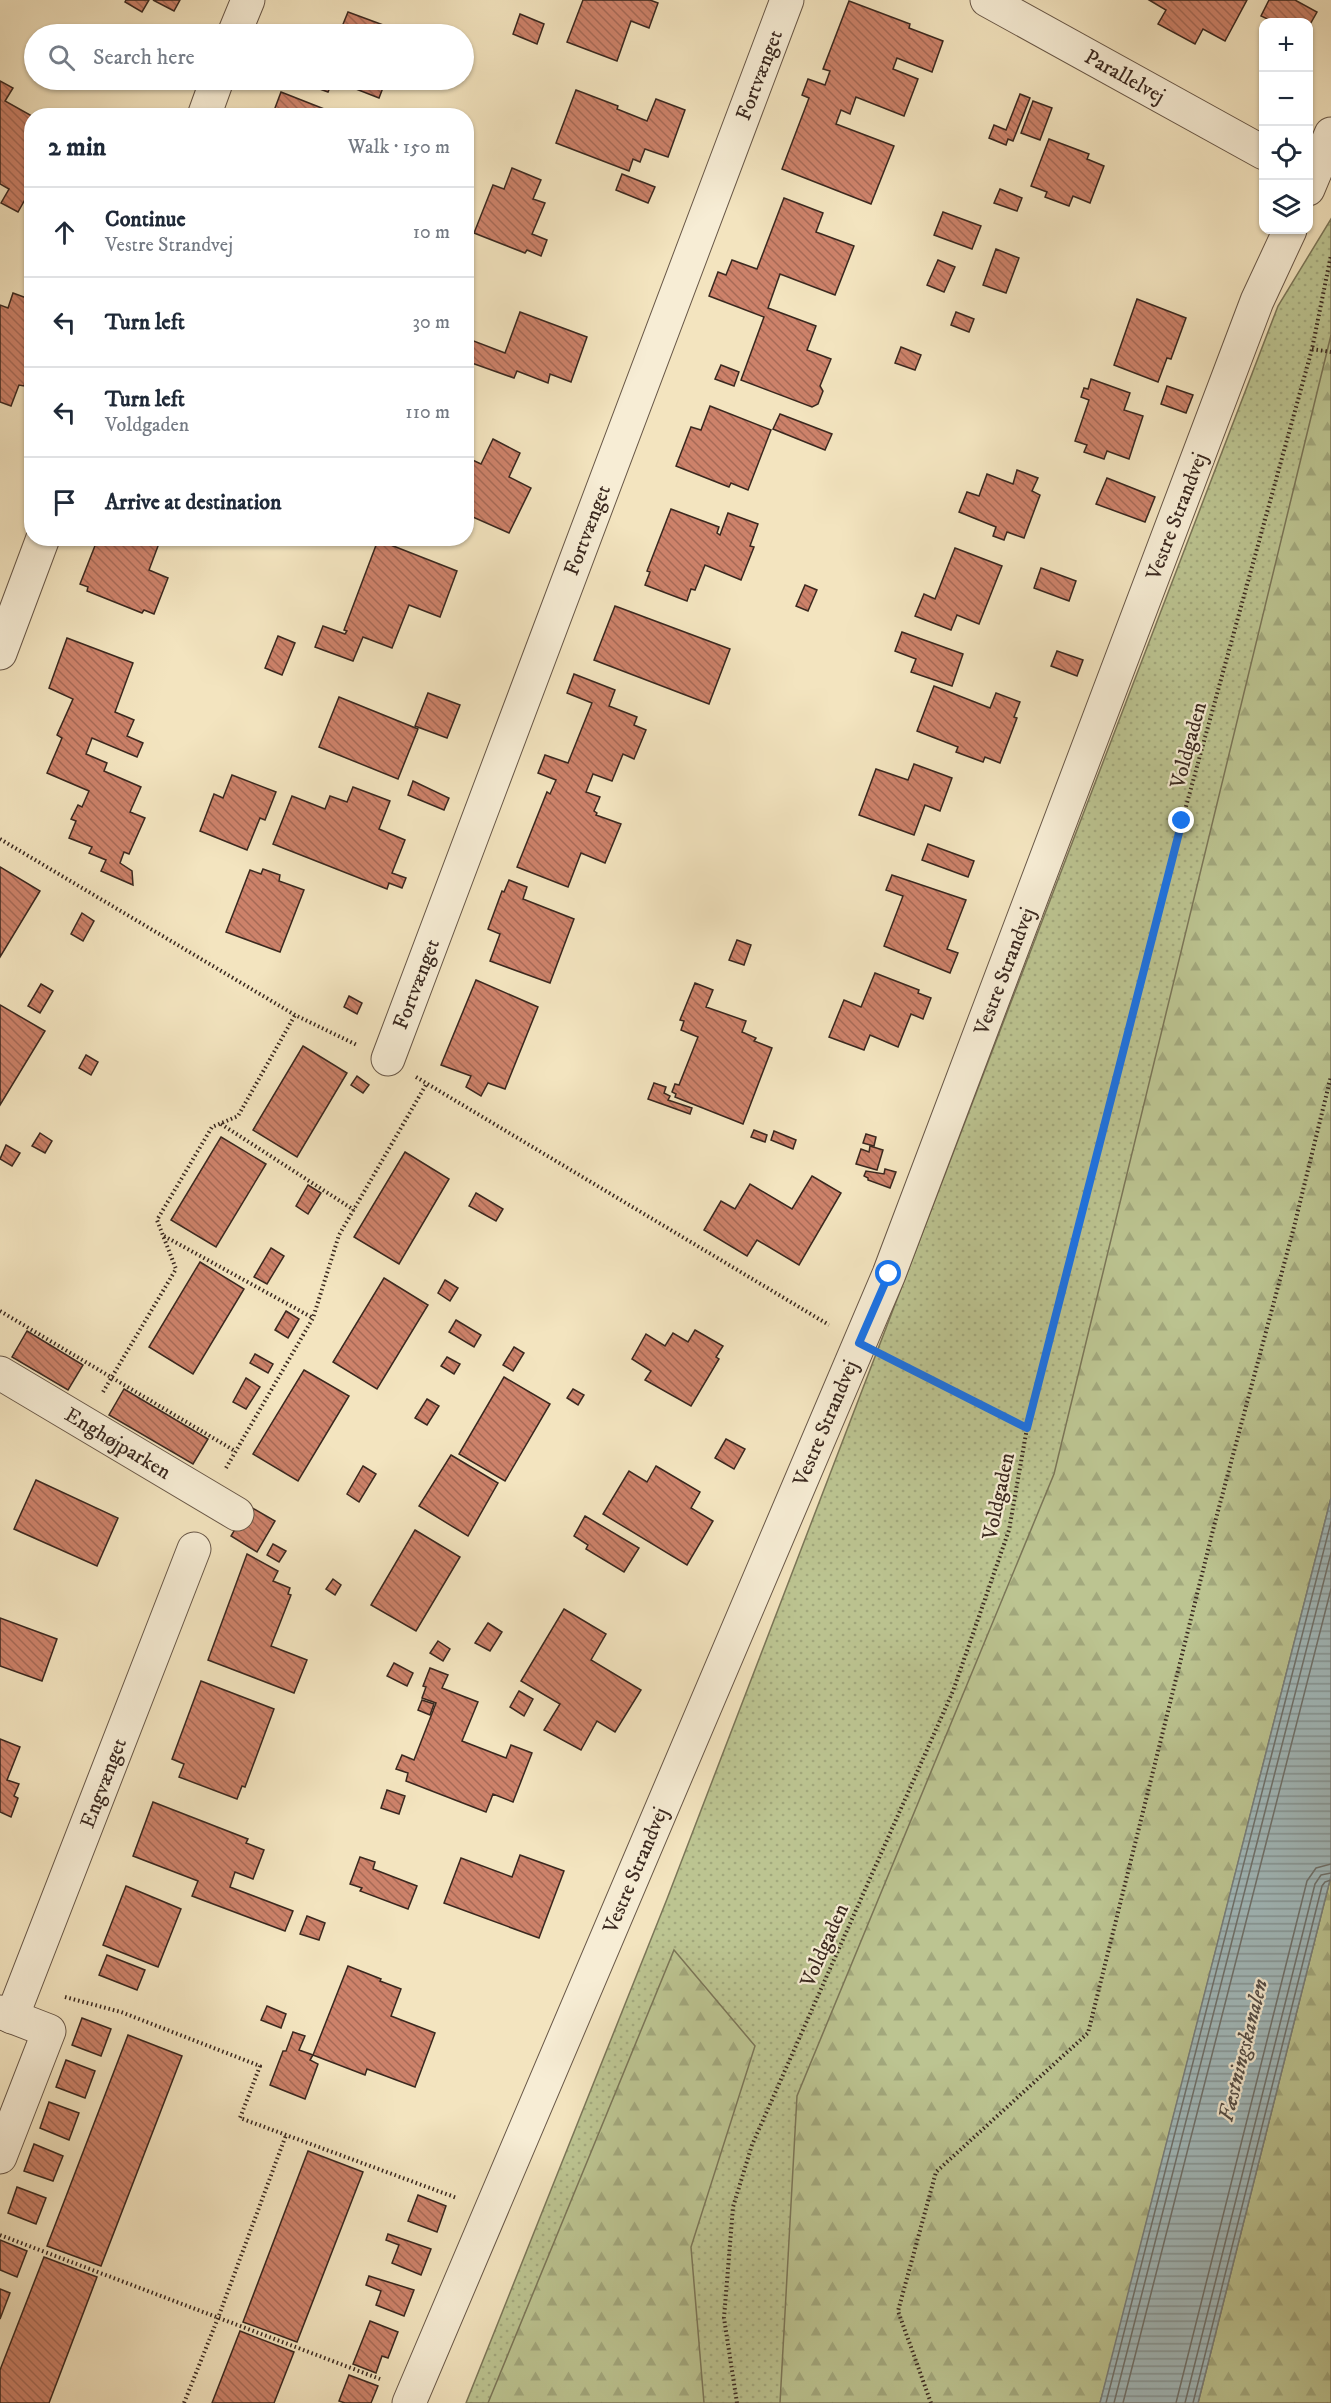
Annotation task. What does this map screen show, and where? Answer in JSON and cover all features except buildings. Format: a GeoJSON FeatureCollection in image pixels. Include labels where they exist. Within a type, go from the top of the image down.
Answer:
{"type":"FeatureCollection","features":[{"type":"Feature","properties":{"kind":"street"},"geometry":{"type":"LineString","coordinates":[[238,24],[248,0]]}},
{"type":"Feature","properties":{"kind":"street","name":"Fortvænget"},"geometry":{"type":"LineString","coordinates":[[387,1059],[788,0]]}},
{"type":"Feature","properties":{"kind":"street","name":"Parallelvej"},"geometry":{"type":"LineString","coordinates":[[987,0],[1259,151]]}},
{"type":"Feature","properties":{"kind":"street"},"geometry":{"type":"LineString","coordinates":[[207,108],[213,90]]}},
{"type":"Feature","properties":{"kind":"street"},"geometry":{"type":"LineString","coordinates":[[1311,180],[1331,134]]}},
{"type":"Feature","properties":{"kind":"street","name":"Vestre Strandvej"},"geometry":{"type":"LineString","coordinates":[[412,2398],[889,1274],[1257,301],[1288,234]]}},
{"type":"Feature","properties":{"kind":"street"},"geometry":{"type":"LineString","coordinates":[[0,652],[40,546]]}},
{"type":"Feature","properties":{"kind":"street","name":"Enghøjparken"},"geometry":{"type":"LineString","coordinates":[[0,1373],[237,1514]]}},
{"type":"Feature","properties":{"kind":"street","name":"Engvænget"},"geometry":{"type":"LineString","coordinates":[[0,2157],[48,2031],[6,2015],[25,1986],[194,1549]]}},
{"type":"Feature","properties":{"kind":"path","name":"Voldgaden"},"geometry":{"type":"LineString","coordinates":[[737,2403],[724,2318],[733,2207],[752,2145],[953,1691],[1009,1530],[1027,1428],[1182,821],[1312,349],[1331,255]]}},
{"type":"Feature","properties":{"kind":"path"},"geometry":{"type":"LineString","coordinates":[[1312,349],[1331,352]]}},
{"type":"Feature","properties":{"kind":"path"},"geometry":{"type":"LineString","coordinates":[[0,839],[296,1016],[387,1059],[859,1343],[1027,1428]]}},
{"type":"Feature","properties":{"kind":"path"},"geometry":{"type":"LineString","coordinates":[[84,1424],[176,1269],[157,1220],[212,1126],[238,1116],[296,1016]]}},
{"type":"Feature","properties":{"kind":"path"},"geometry":{"type":"LineString","coordinates":[[931,2403],[898,2312],[936,2172],[1088,2033],[1214,1526],[1294,1227],[1331,1076]]}},
{"type":"Feature","properties":{"kind":"path"},"geometry":{"type":"LineString","coordinates":[[209,1497],[313,1318],[339,1235],[427,1083]]}},
{"type":"Feature","properties":{"kind":"path"},"geometry":{"type":"LineString","coordinates":[[220,1123],[354,1210]]}},
{"type":"Feature","properties":{"kind":"path"},"geometry":{"type":"LineString","coordinates":[[163,1236],[313,1318]]}},
{"type":"Feature","properties":{"kind":"path"},"geometry":{"type":"LineString","coordinates":[[0,1311],[235,1451]]}},
{"type":"Feature","properties":{"kind":"path"},"geometry":{"type":"LineString","coordinates":[[25,1986],[121,2012],[260,2066],[240,2118],[491,2211]]}},
{"type":"Feature","properties":{"kind":"path"},"geometry":{"type":"LineString","coordinates":[[183,2403],[218,2318],[286,2134]]}},
{"type":"Feature","properties":{"kind":"path"},"geometry":{"type":"LineString","coordinates":[[0,2235],[218,2318],[412,2398]]}},
{"type":"Feature","properties":{"kind":"green space"},"geometry":{"type":"Polygon","coordinates":[[[1331,219],[1331,2403],[466,2403],[667,1899],[1278,306],[1331,219]]]}},
{"type":"Feature","properties":{"kind":"green space"},"geometry":{"type":"Polygon","coordinates":[[[1331,335],[1331,1498],[1107,2378],[1100,2403],[780,2403],[797,2096],[1054,1474],[1331,335]]]}},
{"type":"Feature","properties":{"kind":"green space"},"geometry":{"type":"Polygon","coordinates":[[[1331,1876],[1331,2403],[1198,2403],[1331,1876]]]}},
{"type":"Feature","properties":{"kind":"green space"},"geometry":{"type":"Polygon","coordinates":[[[674,1950],[755,2046],[691,2247],[704,2403],[488,2403],[674,1950]]]}},
{"type":"Feature","properties":{"kind":"water","name":"Fæstningskanalen"},"geometry":{"type":"Polygon","coordinates":[[[1331,1498],[1331,1876],[1198,2403],[1100,2403],[1331,1498]]]}},
{"type":"Feature","properties":{"kind":"route"},"geometry":{"type":"LineString","coordinates":[[889,1274],[859,1343],[1027,1428],[1182,821]]}}]}
